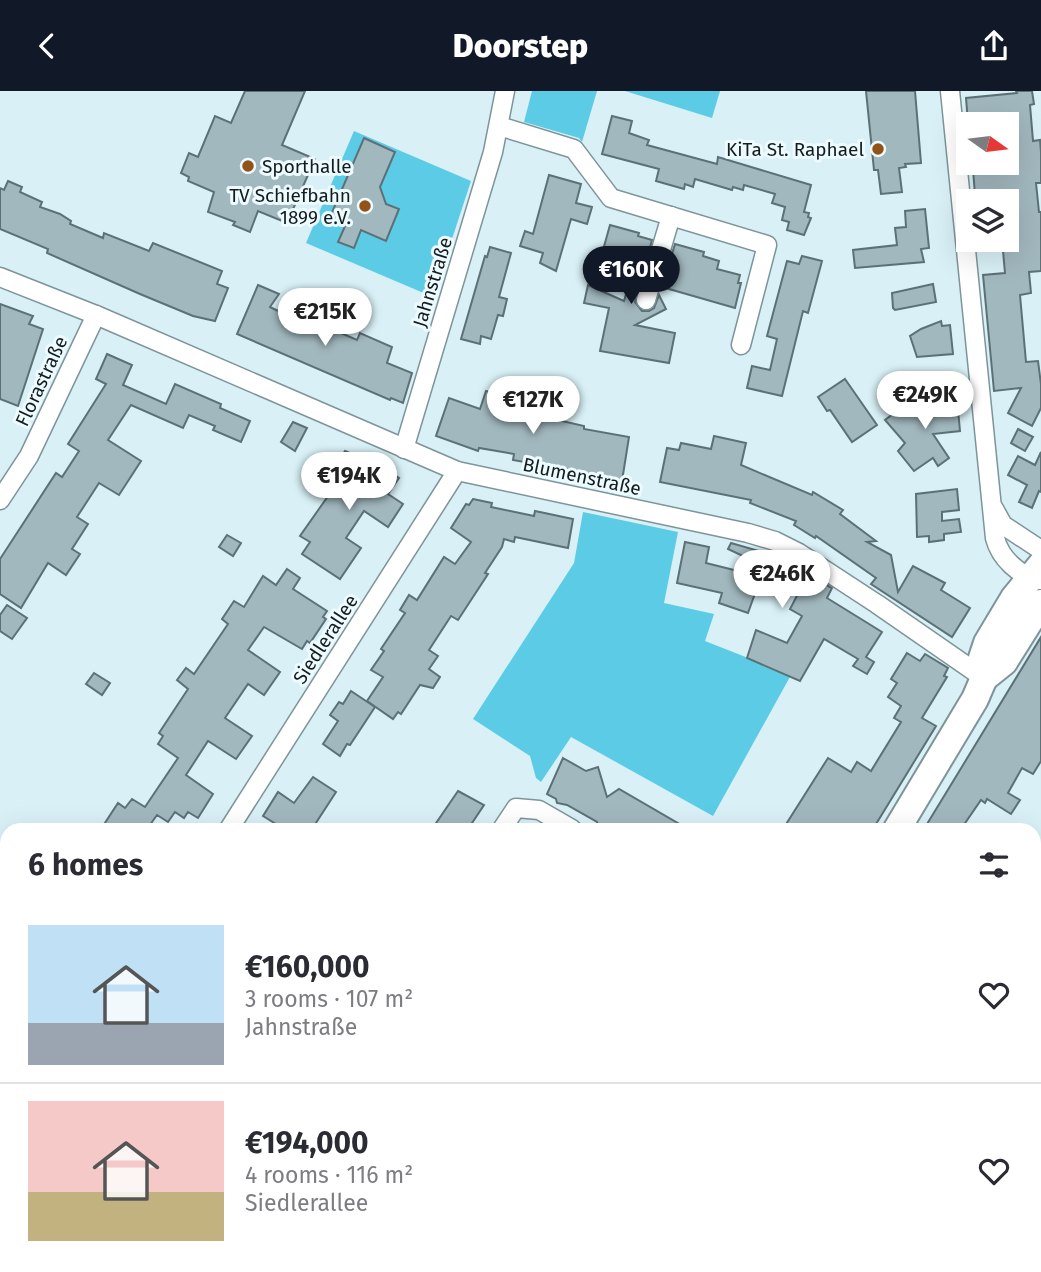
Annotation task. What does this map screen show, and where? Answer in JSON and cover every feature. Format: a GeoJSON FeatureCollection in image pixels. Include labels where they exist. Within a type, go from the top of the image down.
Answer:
{"type":"FeatureCollection","features":[{"type":"Feature","properties":{"kind":"street","name":"Jahnstraße"},"geometry":{"type":"LineString","coordinates":[[404,449],[494,152],[505,91]]}},
{"type":"Feature","properties":{"kind":"street"},"geometry":{"type":"LineString","coordinates":[[950,91],[994,533],[998,548],[1006,560],[1037,574],[1014,598],[987,643],[982,658],[984,678]]}},
{"type":"Feature","properties":{"kind":"street"},"geometry":{"type":"LineString","coordinates":[[499,126],[574,149],[611,198],[767,245],[741,345]]}},
{"type":"Feature","properties":{"kind":"street"},"geometry":{"type":"LineString","coordinates":[[646,300],[671,216]]}},
{"type":"Feature","properties":{"kind":"street","name":"Blumenstraße"},"geometry":{"type":"LineString","coordinates":[[0,277],[96,315],[457,471],[775,541],[877,604],[984,678]]}},
{"type":"Feature","properties":{"kind":"street","name":"Florastraße"},"geometry":{"type":"LineString","coordinates":[[0,500],[29,456],[96,315]]}},
{"type":"Feature","properties":{"kind":"street","name":"Siedlerallee"},"geometry":{"type":"LineString","coordinates":[[233,823],[457,471]]}},
{"type":"Feature","properties":{"kind":"street"},"geometry":{"type":"LineString","coordinates":[[991,501],[1003,525],[1041,550]]}},
{"type":"Feature","properties":{"kind":"street"},"geometry":{"type":"LineString","coordinates":[[901,823],[971,706],[984,678],[1004,662],[1041,603]]}},
{"type":"Feature","properties":{"kind":"street"},"geometry":{"type":"LineString","coordinates":[[506,823],[516,808],[539,810],[562,823]]}},
{"type":"Feature","properties":{"kind":"shaded area"},"geometry":{"type":"Polygon","coordinates":[[[532,91],[597,91],[582,142],[579,138],[524,122],[532,91]]]}},
{"type":"Feature","properties":{"kind":"shaded area"},"geometry":{"type":"Polygon","coordinates":[[[625,91],[720,91],[712,118],[625,91]]]}},
{"type":"Feature","properties":{"kind":"shaded area"},"geometry":{"type":"Polygon","coordinates":[[[354,131],[471,181],[433,297],[306,243],[354,131]]]}},
{"type":"Feature","properties":{"kind":"shaded area"},"geometry":{"type":"Polygon","coordinates":[[[583,512],[678,532],[664,603],[714,614],[705,641],[791,675],[713,816],[571,737],[541,782],[536,778],[530,756],[473,719],[574,563],[583,512]]]}},
{"type":"Feature","properties":{"kind":"building","name":"Sporthalle"},"geometry":{"type":"Polygon","coordinates":[[[245,91],[305,91],[282,145],[315,159],[287,223],[258,211],[250,232],[233,225],[235,222],[208,212],[214,192],[188,181],[189,177],[181,173],[189,153],[198,157],[215,116],[231,123],[245,91]]]}},
{"type":"Feature","properties":{"kind":"building"},"geometry":{"type":"Polygon","coordinates":[[[866,91],[915,91],[921,163],[905,164],[906,167],[899,168],[902,192],[881,194],[878,170],[874,170],[866,91]]]}},
{"type":"Feature","properties":{"kind":"building"},"geometry":{"type":"Polygon","coordinates":[[[1016,91],[1032,91],[1034,104],[1030,105],[1033,141],[1040,140],[1041,152],[1041,183],[1036,183],[1041,212],[1041,271],[1029,272],[1031,293],[1020,295],[1026,362],[1038,361],[1041,384],[1041,408],[1032,426],[1008,413],[1021,388],[994,391],[983,275],[1005,273],[1003,252],[1019,252],[1019,189],[975,189],[973,175],[1019,175],[1019,112],[967,112],[966,98],[1017,93],[1016,91]]]}},
{"type":"Feature","properties":{"kind":"building"},"geometry":{"type":"Polygon","coordinates":[[[612,116],[632,121],[629,133],[649,140],[647,145],[717,164],[718,157],[811,185],[804,212],[809,213],[808,217],[811,218],[804,235],[787,230],[789,222],[782,220],[785,207],[772,203],[775,194],[744,185],[743,190],[733,187],[732,190],[695,179],[693,187],[685,184],[684,189],[656,181],[659,169],[602,154],[612,116]]]}},
{"type":"Feature","properties":{"kind":"building"},"geometry":{"type":"Polygon","coordinates":[[[364,138],[395,152],[380,187],[386,204],[399,209],[386,241],[361,230],[354,248],[338,242],[346,224],[330,217],[364,138]]]}},
{"type":"Feature","properties":{"kind":"building"},"geometry":{"type":"Polygon","coordinates":[[[549,175],[581,184],[576,203],[592,207],[587,224],[571,219],[556,271],[540,263],[543,253],[520,246],[525,231],[533,234],[549,175]]]}},
{"type":"Feature","properties":{"kind":"building"},"geometry":{"type":"Polygon","coordinates":[[[8,181],[22,187],[20,192],[42,202],[40,207],[60,214],[71,221],[70,224],[103,238],[104,233],[149,251],[153,243],[222,271],[217,284],[228,288],[215,321],[193,316],[140,294],[0,229],[0,188],[4,190],[8,181]]]}},
{"type":"Feature","properties":{"kind":"building"},"geometry":{"type":"Polygon","coordinates":[[[925,209],[929,248],[921,249],[924,262],[855,268],[853,250],[897,245],[895,228],[906,227],[905,211],[925,209]]]}},
{"type":"Feature","properties":{"kind":"building"},"geometry":{"type":"Polygon","coordinates":[[[610,225],[639,233],[638,236],[652,240],[635,302],[642,311],[649,311],[654,308],[659,295],[666,309],[635,325],[675,333],[669,363],[600,351],[609,308],[584,303],[588,285],[624,301],[636,259],[603,250],[610,225]]]}},
{"type":"Feature","properties":{"kind":"building"},"geometry":{"type":"Polygon","coordinates":[[[675,244],[704,252],[703,256],[719,261],[717,269],[740,275],[738,283],[741,283],[735,308],[662,287],[675,244]]]}},
{"type":"Feature","properties":{"kind":"building"},"geometry":{"type":"Polygon","coordinates":[[[490,247],[511,253],[499,297],[507,299],[503,316],[498,315],[491,339],[481,336],[480,344],[461,339],[490,247]]]}},
{"type":"Feature","properties":{"kind":"building"},"geometry":{"type":"Polygon","coordinates":[[[802,256],[822,261],[808,313],[803,311],[782,396],[747,388],[752,366],[770,370],[777,339],[767,336],[787,261],[799,264],[802,256]]]}},
{"type":"Feature","properties":{"kind":"building"},"geometry":{"type":"Polygon","coordinates":[[[933,284],[936,302],[895,310],[893,308],[892,293],[933,284]]]}},
{"type":"Feature","properties":{"kind":"building"},"geometry":{"type":"Polygon","coordinates":[[[258,285],[279,294],[270,307],[274,309],[357,340],[360,333],[392,347],[387,363],[412,373],[403,403],[391,398],[390,400],[237,334],[258,285]]]}},
{"type":"Feature","properties":{"kind":"building"},"geometry":{"type":"Polygon","coordinates":[[[0,304],[33,316],[29,324],[43,329],[18,406],[0,399],[0,304]]]}},
{"type":"Feature","properties":{"kind":"building"},"geometry":{"type":"Polygon","coordinates":[[[941,321],[942,326],[950,325],[953,354],[917,357],[910,336],[941,321]]]}},
{"type":"Feature","properties":{"kind":"building"},"geometry":{"type":"Polygon","coordinates":[[[107,354],[132,365],[123,385],[166,404],[175,384],[221,404],[220,408],[250,421],[241,442],[213,430],[215,426],[189,415],[183,428],[131,405],[108,440],[141,461],[119,495],[99,483],[77,517],[88,524],[72,549],[80,554],[66,575],[48,563],[21,608],[0,594],[0,559],[56,473],[62,477],[79,451],[68,444],[106,384],[96,379],[107,354]]]}},
{"type":"Feature","properties":{"kind":"building"},"geometry":{"type":"Polygon","coordinates":[[[845,379],[877,425],[852,442],[818,397],[845,379]]]}},
{"type":"Feature","properties":{"kind":"building"},"geometry":{"type":"Polygon","coordinates":[[[486,391],[538,403],[536,415],[584,426],[584,429],[629,437],[622,481],[541,463],[513,460],[514,454],[479,448],[478,451],[436,436],[449,398],[480,409],[486,391]]]}},
{"type":"Feature","properties":{"kind":"building"},"geometry":{"type":"Polygon","coordinates":[[[957,399],[960,431],[933,434],[949,458],[938,466],[933,458],[914,471],[898,451],[905,443],[885,420],[901,408],[933,405],[933,401],[957,399]]]}},
{"type":"Feature","properties":{"kind":"building"},"geometry":{"type":"Polygon","coordinates":[[[293,422],[307,428],[295,451],[281,442],[293,422]]]}},
{"type":"Feature","properties":{"kind":"building"},"geometry":{"type":"Polygon","coordinates":[[[1018,429],[1033,437],[1025,451],[1011,443],[1018,429]]]}},
{"type":"Feature","properties":{"kind":"building"},"geometry":{"type":"Polygon","coordinates":[[[714,436],[746,443],[741,465],[812,495],[813,492],[843,510],[840,514],[876,541],[867,542],[891,555],[898,592],[913,566],[945,583],[941,590],[970,608],[952,637],[871,584],[876,578],[816,536],[815,538],[794,525],[796,521],[750,503],[751,500],[660,482],[667,448],[679,450],[681,443],[711,449],[714,436]]]}},
{"type":"Feature","properties":{"kind":"building"},"geometry":{"type":"Polygon","coordinates":[[[345,451],[386,469],[399,478],[388,494],[403,504],[388,527],[364,511],[346,538],[361,548],[340,579],[302,554],[310,542],[300,536],[340,479],[331,473],[345,451]]]}},
{"type":"Feature","properties":{"kind":"building"},"geometry":{"type":"Polygon","coordinates":[[[1041,452],[1041,492],[1039,491],[1032,508],[1019,502],[1027,485],[1008,475],[1018,456],[1035,465],[1041,452]]]}},
{"type":"Feature","properties":{"kind":"building"},"geometry":{"type":"Polygon","coordinates":[[[957,489],[959,510],[942,512],[942,521],[959,519],[961,532],[944,534],[944,540],[929,542],[929,536],[917,537],[916,494],[957,489]]]}},
{"type":"Feature","properties":{"kind":"building"},"geometry":{"type":"Polygon","coordinates":[[[473,499],[492,503],[491,507],[534,516],[535,511],[573,519],[568,548],[515,537],[514,542],[504,539],[502,547],[485,573],[488,574],[458,620],[451,616],[429,650],[438,656],[429,669],[440,677],[433,688],[420,685],[401,714],[398,712],[393,719],[367,701],[383,677],[371,670],[384,651],[381,649],[405,613],[400,610],[409,595],[417,600],[444,557],[455,564],[471,542],[451,528],[466,504],[469,505],[473,499]]]}},
{"type":"Feature","properties":{"kind":"building"},"geometry":{"type":"Polygon","coordinates":[[[227,535],[241,543],[233,556],[219,547],[227,535]]]}},
{"type":"Feature","properties":{"kind":"building"},"geometry":{"type":"Polygon","coordinates":[[[685,542],[709,547],[706,563],[738,571],[743,556],[728,549],[731,543],[769,554],[832,588],[827,598],[882,632],[866,657],[874,662],[867,674],[853,666],[858,659],[824,639],[800,681],[747,658],[756,630],[787,643],[802,616],[790,609],[801,588],[764,568],[748,613],[719,603],[722,593],[677,583],[685,542]]]}},
{"type":"Feature","properties":{"kind":"building"},"geometry":{"type":"Polygon","coordinates":[[[287,569],[300,578],[293,589],[327,611],[323,617],[326,619],[310,643],[307,641],[302,649],[264,627],[248,650],[280,672],[264,695],[248,684],[225,718],[252,736],[236,759],[208,741],[186,775],[213,794],[198,818],[188,812],[184,818],[175,812],[168,822],[157,815],[151,823],[105,823],[118,803],[125,808],[132,799],[145,807],[178,758],[158,744],[163,736],[159,733],[188,689],[177,680],[186,668],[194,674],[228,624],[222,619],[234,601],[244,607],[263,576],[276,585],[287,569]]]}},
{"type":"Feature","properties":{"kind":"building"},"geometry":{"type":"Polygon","coordinates":[[[7,605],[27,618],[12,639],[0,631],[0,615],[7,605]]]}},
{"type":"Feature","properties":{"kind":"building"},"geometry":{"type":"Polygon","coordinates":[[[1041,637],[1041,761],[1033,774],[1022,768],[1008,793],[1020,800],[1011,814],[987,799],[985,803],[981,800],[965,823],[928,823],[1041,637]]]}},
{"type":"Feature","properties":{"kind":"building"},"geometry":{"type":"Polygon","coordinates":[[[907,653],[920,661],[925,654],[948,668],[944,676],[947,677],[922,718],[936,726],[877,823],[787,823],[828,758],[851,772],[857,762],[871,771],[901,722],[894,718],[901,706],[888,697],[897,683],[891,679],[907,653]]]}},
{"type":"Feature","properties":{"kind":"building"},"geometry":{"type":"Polygon","coordinates":[[[94,673],[110,683],[102,695],[86,684],[94,673]]]}},
{"type":"Feature","properties":{"kind":"building"},"geometry":{"type":"Polygon","coordinates":[[[351,691],[375,707],[340,756],[323,744],[338,721],[330,715],[339,702],[343,704],[351,691]]]}},
{"type":"Feature","properties":{"kind":"building"},"geometry":{"type":"Polygon","coordinates":[[[563,758],[586,771],[598,767],[607,797],[619,789],[678,823],[597,823],[567,805],[557,803],[556,799],[547,794],[563,758]]]}},
{"type":"Feature","properties":{"kind":"building"},"geometry":{"type":"Polygon","coordinates":[[[313,777],[336,792],[316,823],[274,823],[263,816],[278,792],[294,803],[313,777]]]}},
{"type":"Feature","properties":{"kind":"building"},"geometry":{"type":"Polygon","coordinates":[[[458,791],[484,805],[472,823],[436,823],[458,791]]]}},
{"type":"Feature","properties":{"kind":"place","name":"KiTa St. Raphael"},"geometry":{"type":"Point","coordinates":[878,149]}},
{"type":"Feature","properties":{"kind":"place","name":"Sporthalle"},"geometry":{"type":"Point","coordinates":[248,166]}},
{"type":"Feature","properties":{"kind":"place","name":"TV Schiefbahn 1899 e.V."},"geometry":{"type":"Point","coordinates":[365,206]}}]}
